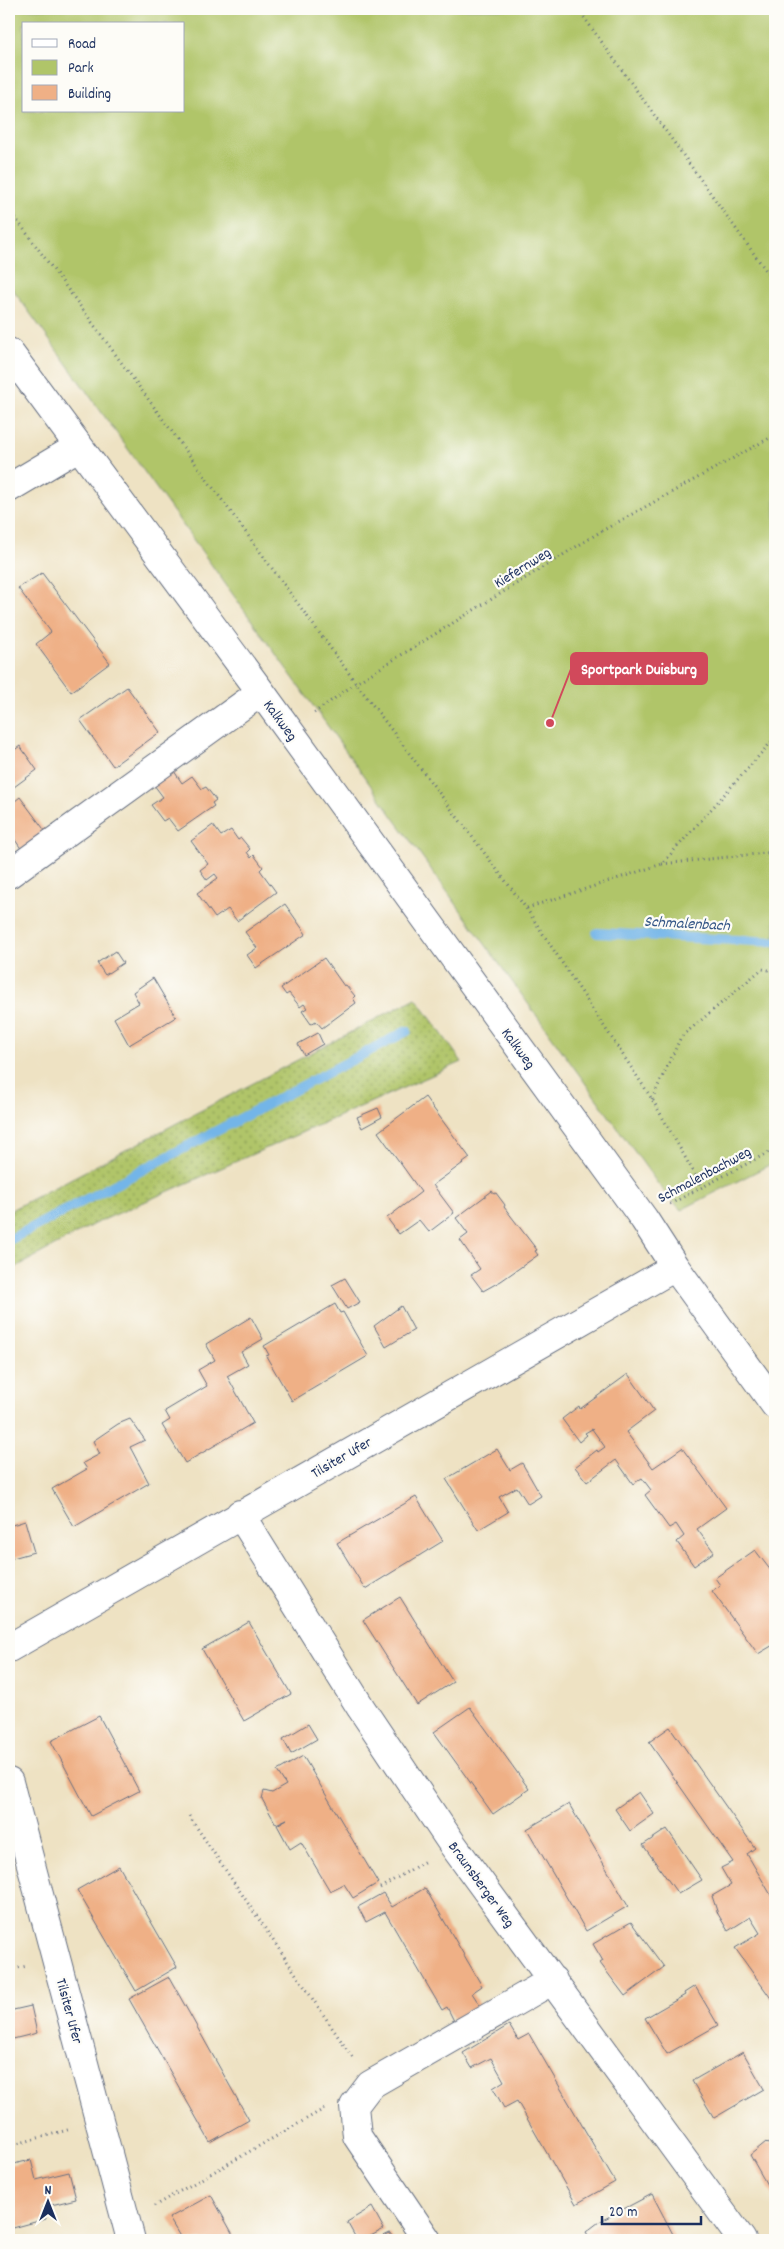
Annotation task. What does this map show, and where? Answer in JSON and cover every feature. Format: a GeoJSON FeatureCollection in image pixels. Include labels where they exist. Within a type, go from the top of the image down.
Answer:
{"type":"FeatureCollection","features":[{"type":"Feature","properties":{"kind":"street","name":"Kalkweg"},"geometry":{"type":"LineString","coordinates":[[9,352],[261,692],[644,1219],[674,1267],[775,1405]]}},
{"type":"Feature","properties":{"kind":"street"},"geometry":{"type":"LineString","coordinates":[[9,488],[78,447]]}},
{"type":"Feature","properties":{"kind":"street","name":"Kalkweg"},"geometry":{"type":"LineString","coordinates":[[9,874],[261,692]]}},
{"type":"Feature","properties":{"kind":"street","name":"Tilsiter Ufer"},"geometry":{"type":"LineString","coordinates":[[9,1648],[674,1267]]}},
{"type":"Feature","properties":{"kind":"street","name":"Braunsberger Weg"},"geometry":{"type":"LineString","coordinates":[[240,1514],[361,1708],[453,1845],[742,2240]]}},
{"type":"Feature","properties":{"kind":"street","name":"Tilsiter Ufer"},"geometry":{"type":"LineString","coordinates":[[9,1782],[129,2232]]}},
{"type":"Feature","properties":{"kind":"street"},"geometry":{"type":"LineString","coordinates":[[428,2240],[357,2136],[354,2106],[370,2085],[553,1980]]}},
{"type":"Feature","properties":{"kind":"path"},"geometry":{"type":"LineString","coordinates":[[578,9],[775,283]]}},
{"type":"Feature","properties":{"kind":"path"},"geometry":{"type":"LineString","coordinates":[[9,209],[356,683],[526,908],[652,1099],[702,1187]]}},
{"type":"Feature","properties":{"kind":"path","name":"Kiefernweg"},"geometry":{"type":"LineString","coordinates":[[288,730],[356,683],[600,532],[775,435]]}},
{"type":"Feature","properties":{"kind":"path"},"geometry":{"type":"LineString","coordinates":[[662,864],[775,738]]}},
{"type":"Feature","properties":{"kind":"path"},"geometry":{"type":"LineString","coordinates":[[526,908],[662,864],[775,852]]}},
{"type":"Feature","properties":{"kind":"path"},"geometry":{"type":"LineString","coordinates":[[652,1099],[681,1037],[762,969],[775,971]]}},
{"type":"Feature","properties":{"kind":"path","name":"Schmalenbachweg"},"geometry":{"type":"LineString","coordinates":[[644,1219],[775,1149]]}},
{"type":"Feature","properties":{"kind":"path"},"geometry":{"type":"LineString","coordinates":[[189,1816],[370,2085]]}},
{"type":"Feature","properties":{"kind":"path"},"geometry":{"type":"LineString","coordinates":[[380,1888],[453,1845]]}},
{"type":"Feature","properties":{"kind":"path"},"geometry":{"type":"LineString","coordinates":[[129,2232],[153,2206],[328,2107],[354,2106]]}},
{"type":"Feature","properties":{"kind":"path"},"geometry":{"type":"LineString","coordinates":[[9,2146],[99,2121]]}},
{"type":"Feature","properties":{"kind":"green space"},"geometry":{"type":"Polygon","coordinates":[[[9,9],[775,9],[775,1162],[681,1210],[658,1184],[9,284],[9,9]]]}},
{"type":"Feature","properties":{"kind":"green space"},"geometry":{"type":"Polygon","coordinates":[[[416,998],[462,1062],[94,1224],[9,1271],[9,1211],[416,998]]]}},
{"type":"Feature","properties":{"kind":"building"},"geometry":{"type":"Polygon","coordinates":[[[42,573],[110,663],[71,692],[36,644],[51,632],[18,588],[42,573]]]}},
{"type":"Feature","properties":{"kind":"building"},"geometry":{"type":"Polygon","coordinates":[[[127,687],[160,732],[113,766],[80,720],[127,687]]]}},
{"type":"Feature","properties":{"kind":"building"},"geometry":{"type":"Polygon","coordinates":[[[20,746],[37,770],[14,787],[9,780],[9,754],[20,746]]]}},
{"type":"Feature","properties":{"kind":"building"},"geometry":{"type":"Polygon","coordinates":[[[174,771],[182,783],[192,776],[202,789],[206,787],[216,800],[212,803],[214,806],[178,831],[168,818],[163,821],[151,805],[163,797],[154,785],[174,771]]]}},
{"type":"Feature","properties":{"kind":"building"},"geometry":{"type":"Polygon","coordinates":[[[20,797],[46,832],[22,850],[9,831],[9,806],[20,797]]]}},
{"type":"Feature","properties":{"kind":"building"},"geometry":{"type":"Polygon","coordinates":[[[213,825],[221,836],[231,830],[238,840],[241,838],[250,849],[247,852],[251,858],[254,855],[263,867],[260,870],[276,892],[237,921],[228,909],[215,918],[197,893],[218,878],[215,874],[207,880],[200,870],[208,864],[191,841],[213,825]]]}},
{"type":"Feature","properties":{"kind":"building"},"geometry":{"type":"Polygon","coordinates":[[[285,904],[306,934],[256,968],[247,955],[257,948],[245,932],[285,904]]]}},
{"type":"Feature","properties":{"kind":"building"},"geometry":{"type":"Polygon","coordinates":[[[115,951],[123,963],[105,975],[97,963],[115,951]]]}},
{"type":"Feature","properties":{"kind":"building"},"geometry":{"type":"Polygon","coordinates":[[[324,958],[344,986],[346,985],[355,996],[353,998],[356,1003],[322,1028],[316,1021],[311,1024],[302,1011],[307,1008],[304,1004],[300,1007],[289,993],[286,995],[281,988],[324,958]]]}},
{"type":"Feature","properties":{"kind":"building"},"geometry":{"type":"Polygon","coordinates":[[[153,978],[176,1017],[129,1045],[114,1018],[139,1003],[133,992],[153,978]]]}},
{"type":"Feature","properties":{"kind":"building"},"geometry":{"type":"Polygon","coordinates":[[[318,1033],[323,1044],[304,1055],[298,1044],[318,1033]]]}},
{"type":"Feature","properties":{"kind":"building"},"geometry":{"type":"Polygon","coordinates":[[[425,1097],[470,1158],[433,1185],[454,1213],[429,1232],[419,1220],[399,1234],[387,1218],[421,1192],[378,1132],[425,1097]]]}},
{"type":"Feature","properties":{"kind":"building"},"geometry":{"type":"Polygon","coordinates":[[[378,1108],[382,1117],[362,1128],[357,1117],[378,1108]]]}},
{"type":"Feature","properties":{"kind":"building"},"geometry":{"type":"Polygon","coordinates":[[[492,1191],[494,1194],[496,1193],[505,1205],[504,1207],[537,1250],[535,1251],[538,1255],[483,1291],[471,1275],[480,1269],[460,1240],[468,1234],[456,1218],[492,1191]]]}},
{"type":"Feature","properties":{"kind":"building"},"geometry":{"type":"Polygon","coordinates":[[[345,1278],[360,1302],[347,1309],[332,1285],[345,1278]]]}},
{"type":"Feature","properties":{"kind":"building"},"geometry":{"type":"Polygon","coordinates":[[[335,1304],[340,1313],[343,1312],[368,1356],[292,1401],[266,1356],[269,1355],[264,1346],[335,1304]]]}},
{"type":"Feature","properties":{"kind":"building"},"geometry":{"type":"Polygon","coordinates":[[[401,1306],[414,1330],[386,1347],[374,1326],[401,1306]]]}},
{"type":"Feature","properties":{"kind":"building"},"geometry":{"type":"Polygon","coordinates":[[[251,1317],[263,1339],[241,1352],[248,1364],[227,1376],[253,1423],[185,1463],[162,1425],[170,1420],[165,1411],[207,1386],[198,1370],[215,1360],[206,1344],[251,1317]]]}},
{"type":"Feature","properties":{"kind":"building"},"geometry":{"type":"Polygon","coordinates":[[[628,1374],[654,1411],[626,1432],[653,1468],[682,1448],[726,1508],[697,1529],[714,1552],[694,1566],[677,1542],[684,1536],[676,1524],[669,1528],[645,1495],[651,1490],[642,1478],[633,1484],[616,1460],[587,1482],[575,1467],[597,1450],[598,1452],[605,1447],[592,1429],[585,1433],[587,1435],[579,1442],[562,1419],[579,1406],[580,1409],[628,1374]]]}},
{"type":"Feature","properties":{"kind":"building"},"geometry":{"type":"Polygon","coordinates":[[[130,1419],[145,1440],[130,1447],[149,1483],[74,1527],[52,1489],[87,1469],[83,1463],[100,1454],[93,1441],[118,1424],[130,1419]]]}},
{"type":"Feature","properties":{"kind":"building"},"geometry":{"type":"Polygon","coordinates":[[[497,1449],[510,1470],[522,1463],[541,1496],[528,1504],[517,1487],[499,1497],[508,1512],[478,1530],[446,1479],[497,1449]]]}},
{"type":"Feature","properties":{"kind":"building"},"geometry":{"type":"Polygon","coordinates":[[[416,1497],[443,1541],[365,1589],[337,1543],[416,1497]]]}},
{"type":"Feature","properties":{"kind":"building"},"geometry":{"type":"Polygon","coordinates":[[[25,1521],[34,1552],[9,1559],[9,1526],[25,1521]]]}},
{"type":"Feature","properties":{"kind":"building"},"geometry":{"type":"Polygon","coordinates":[[[755,1550],[775,1576],[775,1644],[758,1654],[712,1591],[720,1585],[715,1578],[755,1550]]]}},
{"type":"Feature","properties":{"kind":"building"},"geometry":{"type":"Polygon","coordinates":[[[400,1597],[453,1682],[417,1705],[363,1620],[400,1597]]]}},
{"type":"Feature","properties":{"kind":"building"},"geometry":{"type":"Polygon","coordinates":[[[249,1622],[291,1694],[244,1721],[202,1649],[249,1622]]]}},
{"type":"Feature","properties":{"kind":"building"},"geometry":{"type":"Polygon","coordinates":[[[470,1707],[529,1789],[493,1814],[434,1732],[470,1707]]]}},
{"type":"Feature","properties":{"kind":"building"},"geometry":{"type":"Polygon","coordinates":[[[99,1716],[139,1791],[91,1816],[51,1741],[99,1716]]]}},
{"type":"Feature","properties":{"kind":"building"},"geometry":{"type":"Polygon","coordinates":[[[308,1724],[317,1739],[291,1754],[283,1739],[308,1724]]]}},
{"type":"Feature","properties":{"kind":"building"},"geometry":{"type":"Polygon","coordinates":[[[670,1727],[755,1848],[747,1854],[775,1902],[775,2004],[735,1948],[760,1933],[750,1917],[728,1931],[718,1914],[712,1896],[731,1885],[721,1868],[733,1862],[649,1742],[670,1727]]]}},
{"type":"Feature","properties":{"kind":"building"},"geometry":{"type":"Polygon","coordinates":[[[303,1756],[378,1883],[353,1898],[344,1884],[330,1891],[301,1842],[290,1849],[277,1825],[287,1819],[276,1824],[262,1799],[264,1791],[272,1793],[286,1785],[277,1771],[303,1756]]]}},
{"type":"Feature","properties":{"kind":"building"},"geometry":{"type":"Polygon","coordinates":[[[639,1792],[654,1814],[630,1831],[615,1809],[639,1792]]]}},
{"type":"Feature","properties":{"kind":"building"},"geometry":{"type":"Polygon","coordinates":[[[569,1804],[628,1906],[586,1931],[527,1829],[569,1804]]]}},
{"type":"Feature","properties":{"kind":"building"},"geometry":{"type":"Polygon","coordinates":[[[667,1829],[702,1880],[678,1894],[643,1845],[667,1829]]]}},
{"type":"Feature","properties":{"kind":"building"},"geometry":{"type":"Polygon","coordinates":[[[119,1866],[177,1967],[136,1991],[77,1890],[119,1866]]]}},
{"type":"Feature","properties":{"kind":"building"},"geometry":{"type":"Polygon","coordinates":[[[425,1888],[482,1986],[472,1993],[481,2007],[455,2023],[447,2007],[442,2010],[385,1912],[366,1922],[358,1907],[383,1893],[392,1907],[425,1888]]]}},
{"type":"Feature","properties":{"kind":"building"},"geometry":{"type":"Polygon","coordinates":[[[631,1922],[664,1967],[625,1996],[600,1963],[603,1961],[593,1944],[631,1922]]]}},
{"type":"Feature","properties":{"kind":"building"},"geometry":{"type":"Polygon","coordinates":[[[169,1977],[249,2120],[210,2142],[129,1999],[169,1977]]]}},
{"type":"Feature","properties":{"kind":"building"},"geometry":{"type":"Polygon","coordinates":[[[695,1986],[718,2025],[667,2054],[645,2018],[685,1995],[684,1993],[695,1986]]]}},
{"type":"Feature","properties":{"kind":"building"},"geometry":{"type":"Polygon","coordinates":[[[31,2006],[37,2033],[9,2040],[9,2011],[31,2006]]]}},
{"type":"Feature","properties":{"kind":"building"},"geometry":{"type":"Polygon","coordinates":[[[509,2025],[518,2040],[529,2034],[615,2182],[576,2204],[517,2101],[504,2108],[493,2088],[504,2081],[491,2058],[472,2068],[463,2053],[509,2025]]]}},
{"type":"Feature","properties":{"kind":"building"},"geometry":{"type":"Polygon","coordinates":[[[743,2052],[764,2089],[714,2118],[692,2081],[743,2052]]]}},
{"type":"Feature","properties":{"kind":"building"},"geometry":{"type":"Polygon","coordinates":[[[775,2140],[775,2199],[750,2155],[766,2142],[768,2144],[775,2140]]]}},
{"type":"Feature","properties":{"kind":"building"},"geometry":{"type":"Polygon","coordinates":[[[31,2160],[36,2180],[69,2172],[76,2199],[43,2207],[46,2219],[13,2228],[9,2209],[9,2165],[31,2160]]]}},
{"type":"Feature","properties":{"kind":"building"},"geometry":{"type":"Polygon","coordinates":[[[652,2194],[676,2240],[624,2240],[621,2235],[611,2240],[591,2240],[586,2232],[599,2222],[652,2194]]]}},
{"type":"Feature","properties":{"kind":"building"},"geometry":{"type":"Polygon","coordinates":[[[211,2195],[236,2240],[182,2240],[169,2218],[211,2195]]]}},
{"type":"Feature","properties":{"kind":"building"},"geometry":{"type":"Polygon","coordinates":[[[372,2207],[384,2229],[363,2240],[357,2240],[347,2222],[372,2207]]]}},
{"type":"Feature","properties":{"kind":"building"},"geometry":{"type":"Polygon","coordinates":[[[390,2233],[394,2240],[375,2240],[390,2233]]]}},
{"type":"Feature","properties":{"kind":"waterway","name":"Schmalenbach"},"geometry":{"type":"LineString","coordinates":[[597,933],[775,942]]}},
{"type":"Feature","properties":{"kind":"waterway"},"geometry":{"type":"LineString","coordinates":[[9,1240],[407,1031]]}},
{"type":"Feature","properties":{"kind":"place","name":"Sportpark Duisburg"},"geometry":{"type":"Point","coordinates":[550,723]}}]}
